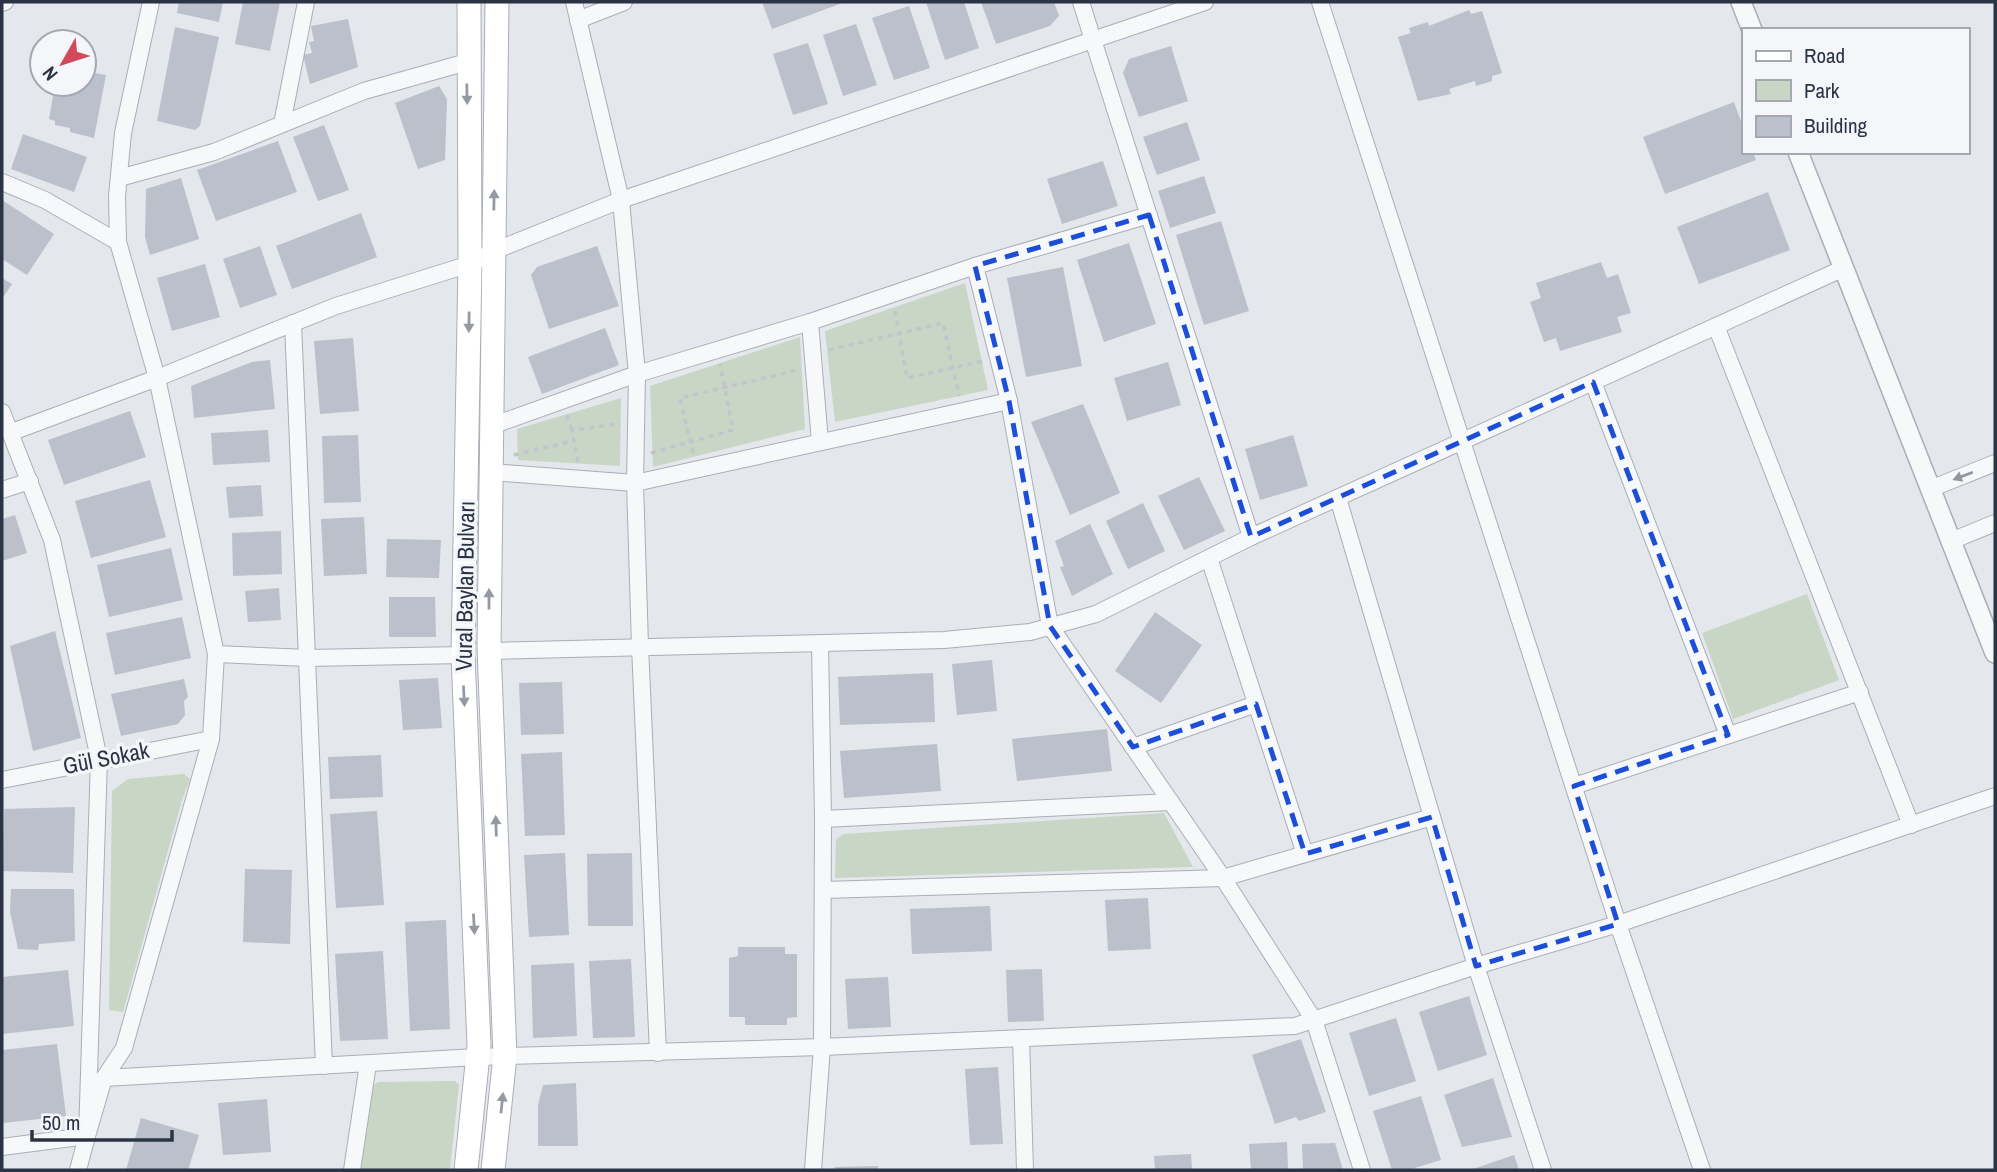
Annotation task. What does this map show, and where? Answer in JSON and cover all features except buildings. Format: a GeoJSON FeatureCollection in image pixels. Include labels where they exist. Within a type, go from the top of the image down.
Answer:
{"type":"FeatureCollection","features":[{"type":"Feature","properties":{"kind":"main road","name":"Vural Baylan Bulvarı"},"geometry":{"type":"LineString","coordinates":[[466,1170],[477,1057],[463,655],[470,264],[468,2]]}},
{"type":"Feature","properties":{"kind":"main road","name":"Vural Baylan Bulvarı"},"geometry":{"type":"LineString","coordinates":[[493,1170],[505,1056],[489,651],[497,2]]}},
{"type":"Feature","properties":{"kind":"street"},"geometry":{"type":"LineString","coordinates":[[78,1170],[104,1078],[124,1048],[211,738],[216,654],[157,379],[118,242],[119,178],[124,133],[151,2]]}},
{"type":"Feature","properties":{"kind":"street"},"geometry":{"type":"LineString","coordinates":[[282,124],[306,2]]}},
{"type":"Feature","properties":{"kind":"street"},"geometry":{"type":"LineString","coordinates":[[574,2],[621,200],[637,374],[635,483],[639,646],[658,1053]]}},
{"type":"Feature","properties":{"kind":"street"},"geometry":{"type":"LineString","coordinates":[[578,20],[624,2]]}},
{"type":"Feature","properties":{"kind":"street"},"geometry":{"type":"LineString","coordinates":[[1081,2],[1251,537]]}},
{"type":"Feature","properties":{"kind":"street"},"geometry":{"type":"LineString","coordinates":[[12,432],[157,379],[336,306],[470,264],[494,251],[621,200],[1205,2]]}},
{"type":"Feature","properties":{"kind":"street"},"geometry":{"type":"LineString","coordinates":[[1320,2],[1619,924],[1702,1170]]}},
{"type":"Feature","properties":{"kind":"street"},"geometry":{"type":"LineString","coordinates":[[1741,2],[1751,28]]}},
{"type":"Feature","properties":{"kind":"street"},"geometry":{"type":"LineString","coordinates":[[119,178],[214,152],[363,91],[467,62]]}},
{"type":"Feature","properties":{"kind":"street"},"geometry":{"type":"LineString","coordinates":[[1799,154],[1995,653]]}},
{"type":"Feature","properties":{"kind":"street"},"geometry":{"type":"LineString","coordinates":[[2,183],[45,200],[118,242]]}},
{"type":"Feature","properties":{"kind":"street"},"geometry":{"type":"LineString","coordinates":[[491,426],[637,374],[810,322],[975,266],[1149,215]]}},
{"type":"Feature","properties":{"kind":"street"},"geometry":{"type":"LineString","coordinates":[[975,266],[1009,401],[1049,626],[1223,878],[1314,1020],[1362,1170]]}},
{"type":"Feature","properties":{"kind":"street"},"geometry":{"type":"LineString","coordinates":[[489,651],[944,640],[1030,632],[1096,614],[1251,537],[1842,269]]}},
{"type":"Feature","properties":{"kind":"street"},"geometry":{"type":"LineString","coordinates":[[810,322],[820,442]]}},
{"type":"Feature","properties":{"kind":"street"},"geometry":{"type":"LineString","coordinates":[[293,323],[324,1066]]}},
{"type":"Feature","properties":{"kind":"street"},"geometry":{"type":"LineString","coordinates":[[1716,326],[1911,825]]}},
{"type":"Feature","properties":{"kind":"street"},"geometry":{"type":"LineString","coordinates":[[1593,382],[1728,735]]}},
{"type":"Feature","properties":{"kind":"street"},"geometry":{"type":"LineString","coordinates":[[491,472],[635,483],[1009,401]]}},
{"type":"Feature","properties":{"kind":"street"},"geometry":{"type":"LineString","coordinates":[[2,412],[52,540],[99,759],[87,1136]]}},
{"type":"Feature","properties":{"kind":"street"},"geometry":{"type":"LineString","coordinates":[[1930,489],[1995,463]]}},
{"type":"Feature","properties":{"kind":"street"},"geometry":{"type":"LineString","coordinates":[[2,490],[30,481]]}},
{"type":"Feature","properties":{"kind":"street"},"geometry":{"type":"LineString","coordinates":[[1338,498],[1476,966],[1543,1170]]}},
{"type":"Feature","properties":{"kind":"street"},"geometry":{"type":"LineString","coordinates":[[1951,541],[1995,523]]}},
{"type":"Feature","properties":{"kind":"street"},"geometry":{"type":"LineString","coordinates":[[1209,558],[1305,854]]}},
{"type":"Feature","properties":{"kind":"street"},"geometry":{"type":"LineString","coordinates":[[813,1170],[822,1047],[824,820],[820,643]]}},
{"type":"Feature","properties":{"kind":"street"},"geometry":{"type":"LineString","coordinates":[[216,654],[308,658],[463,655]]}},
{"type":"Feature","properties":{"kind":"street"},"geometry":{"type":"LineString","coordinates":[[1574,786],[1860,692]]}},
{"type":"Feature","properties":{"kind":"street"},"geometry":{"type":"LineString","coordinates":[[1133,747],[1256,704]]}},
{"type":"Feature","properties":{"kind":"street","name":"Gül Sokak"},"geometry":{"type":"LineString","coordinates":[[2,780],[211,738]]}},
{"type":"Feature","properties":{"kind":"street"},"geometry":{"type":"LineString","coordinates":[[104,1078],[477,1057],[822,1047],[1295,1026],[1476,966],[1619,924],[1995,796]]}},
{"type":"Feature","properties":{"kind":"street"},"geometry":{"type":"LineString","coordinates":[[824,820],[1171,802]]}},
{"type":"Feature","properties":{"kind":"street"},"geometry":{"type":"LineString","coordinates":[[823,890],[1223,878],[1432,817]]}},
{"type":"Feature","properties":{"kind":"street"},"geometry":{"type":"LineString","coordinates":[[1021,1038],[1026,1170]]}},
{"type":"Feature","properties":{"kind":"street"},"geometry":{"type":"LineString","coordinates":[[352,1170],[368,1064]]}},
{"type":"Feature","properties":{"kind":"street"},"geometry":{"type":"LineString","coordinates":[[2,1147],[87,1136]]}},
{"type":"Feature","properties":{"kind":"path"},"geometry":{"type":"LineString","coordinates":[[893,304],[907,378],[985,361]]}},
{"type":"Feature","properties":{"kind":"path"},"geometry":{"type":"LineString","coordinates":[[824,352],[943,323],[959,396]]}},
{"type":"Feature","properties":{"kind":"path"},"geometry":{"type":"LineString","coordinates":[[649,453],[733,430],[719,360]]}},
{"type":"Feature","properties":{"kind":"path"},"geometry":{"type":"LineString","coordinates":[[695,460],[680,398],[804,369]]}},
{"type":"Feature","properties":{"kind":"path"},"geometry":{"type":"LineString","coordinates":[[565,411],[572,430],[579,467]]}},
{"type":"Feature","properties":{"kind":"path"},"geometry":{"type":"LineString","coordinates":[[572,430],[625,423]]}},
{"type":"Feature","properties":{"kind":"path"},"geometry":{"type":"LineString","coordinates":[[514,455],[574,441]]}},
{"type":"Feature","properties":{"kind":"highlighted area"},"geometry":{"type":"Polygon","coordinates":[[[1149,215],[1251,537],[1593,382],[1728,735],[1574,786],[1618,924],[1476,966],[1432,817],[1305,854],[1256,704],[1133,747],[1050,626],[1009,401],[975,266],[1149,215]]]}},
{"type":"Feature","properties":{"kind":"green space"},"geometry":{"type":"Polygon","coordinates":[[[965,283],[988,390],[835,422],[825,331],[965,283]]]}},
{"type":"Feature","properties":{"kind":"green space"},"geometry":{"type":"Polygon","coordinates":[[[800,337],[805,429],[653,467],[650,386],[800,337]]]}},
{"type":"Feature","properties":{"kind":"green space"},"geometry":{"type":"Polygon","coordinates":[[[621,398],[620,466],[518,460],[517,429],[621,398]]]}},
{"type":"Feature","properties":{"kind":"green space"},"geometry":{"type":"Polygon","coordinates":[[[1807,594],[1839,680],[1733,719],[1702,633],[1807,594]]]}},
{"type":"Feature","properties":{"kind":"green space"},"geometry":{"type":"Polygon","coordinates":[[[184,774],[190,779],[123,1012],[109,1010],[112,791],[128,779],[184,774]]]}},
{"type":"Feature","properties":{"kind":"green space"},"geometry":{"type":"Polygon","coordinates":[[[1164,813],[1193,867],[835,878],[836,839],[844,834],[1164,813]]]}},
{"type":"Feature","properties":{"kind":"green space"},"geometry":{"type":"Polygon","coordinates":[[[455,1081],[459,1085],[450,1170],[359,1170],[370,1088],[378,1082],[455,1081]]]}}]}
